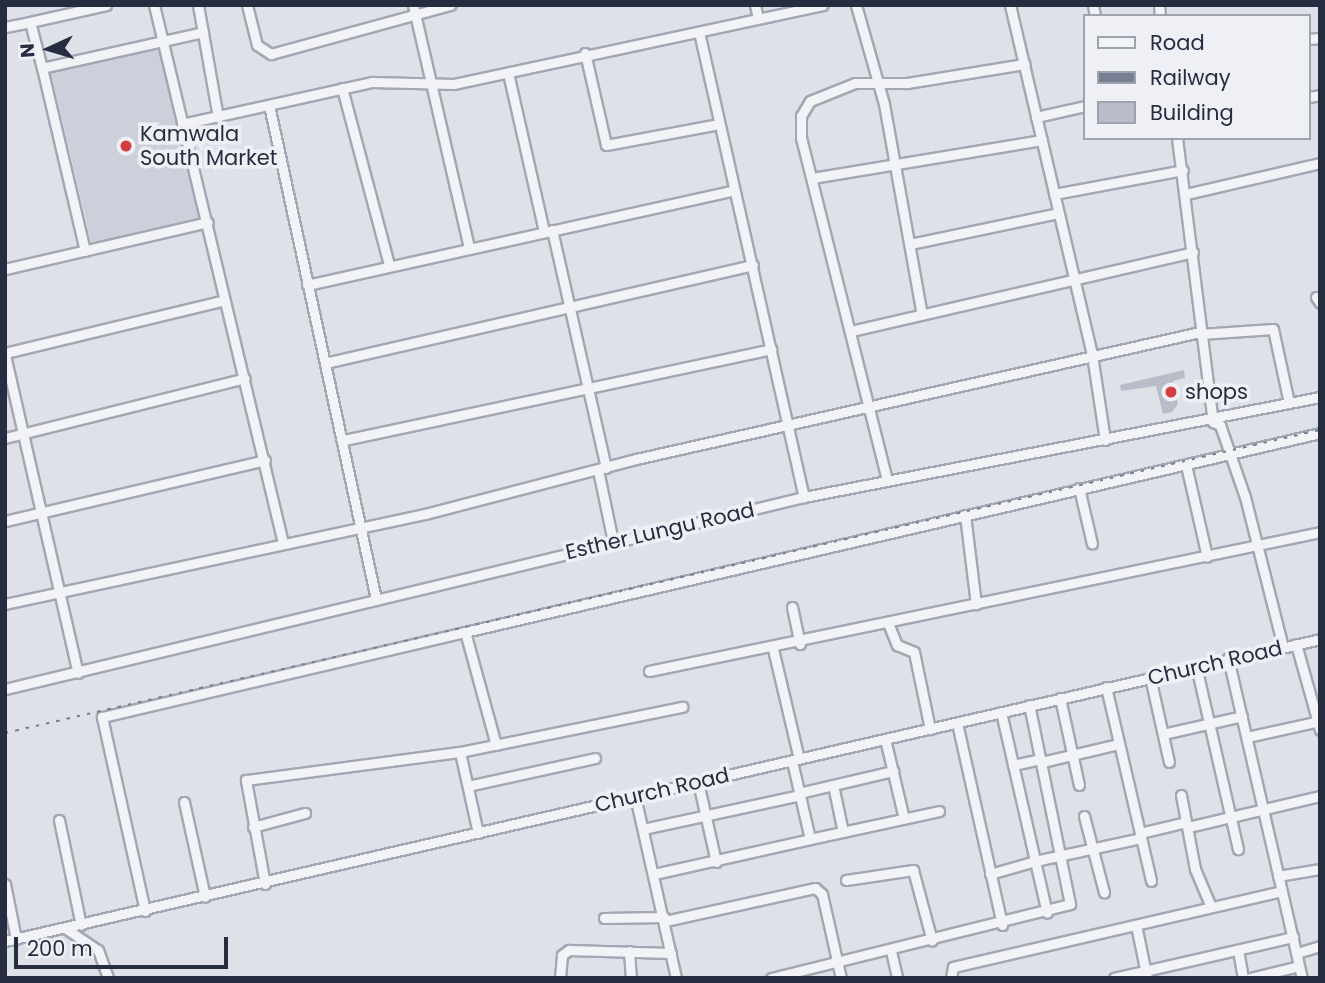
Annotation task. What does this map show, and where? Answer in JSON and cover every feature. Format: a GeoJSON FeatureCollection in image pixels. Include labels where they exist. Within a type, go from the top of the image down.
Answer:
{"type":"FeatureCollection","features":[{"type":"Feature","properties":{"kind":"street"},"geometry":{"type":"LineString","coordinates":[[5,27],[106,5]]}},
{"type":"Feature","properties":{"kind":"street"},"geometry":{"type":"LineString","coordinates":[[154,5],[283,543]]}},
{"type":"Feature","properties":{"kind":"street"},"geometry":{"type":"LineString","coordinates":[[198,5],[218,117]]}},
{"type":"Feature","properties":{"kind":"street"},"geometry":{"type":"LineString","coordinates":[[247,5],[257,45],[271,54],[417,17],[450,5]]}},
{"type":"Feature","properties":{"kind":"street"},"geometry":{"type":"LineString","coordinates":[[414,5],[428,84],[469,248]]}},
{"type":"Feature","properties":{"kind":"street"},"geometry":{"type":"LineString","coordinates":[[755,5],[758,18]]}},
{"type":"Feature","properties":{"kind":"street"},"geometry":{"type":"LineString","coordinates":[[182,124],[372,82],[428,84],[508,73],[585,53],[823,5]]}},
{"type":"Feature","properties":{"kind":"street"},"geometry":{"type":"LineString","coordinates":[[856,5],[877,80],[895,164],[922,315]]}},
{"type":"Feature","properties":{"kind":"street"},"geometry":{"type":"LineString","coordinates":[[1010,5],[1075,277],[1092,355],[1105,440]]}},
{"type":"Feature","properties":{"kind":"street"},"geometry":{"type":"LineString","coordinates":[[30,22],[85,251]]}},
{"type":"Feature","properties":{"kind":"street"},"geometry":{"type":"LineString","coordinates":[[42,68],[203,32]]}},
{"type":"Feature","properties":{"kind":"street"},"geometry":{"type":"LineString","coordinates":[[699,32],[804,497]]}},
{"type":"Feature","properties":{"kind":"street"},"geometry":{"type":"LineString","coordinates":[[585,53],[606,145],[719,124]]}},
{"type":"Feature","properties":{"kind":"street"},"geometry":{"type":"LineString","coordinates":[[887,480],[800,138],[805,107],[826,92],[877,80],[908,83],[1024,64]]}},
{"type":"Feature","properties":{"kind":"street"},"geometry":{"type":"LineString","coordinates":[[508,73],[589,388],[613,542]]}},
{"type":"Feature","properties":{"kind":"street"},"geometry":{"type":"LineString","coordinates":[[342,88],[389,265]]}},
{"type":"Feature","properties":{"kind":"street"},"geometry":{"type":"LineString","coordinates":[[269,105],[307,285],[344,440],[359,526],[376,599]]}},
{"type":"Feature","properties":{"kind":"street"},"geometry":{"type":"LineString","coordinates":[[1036,117],[1084,106]]}},
{"type":"Feature","properties":{"kind":"street"},"geometry":{"type":"LineString","coordinates":[[812,178],[1042,140]]}},
{"type":"Feature","properties":{"kind":"street"},"geometry":{"type":"LineString","coordinates":[[1177,140],[1213,422],[1229,454],[1258,547],[1283,647]]}},
{"type":"Feature","properties":{"kind":"street"},"geometry":{"type":"LineString","coordinates":[[1186,194],[1320,163]]}},
{"type":"Feature","properties":{"kind":"street"},"geometry":{"type":"LineString","coordinates":[[1054,194],[1183,170]]}},
{"type":"Feature","properties":{"kind":"street"},"geometry":{"type":"LineString","coordinates":[[307,285],[734,190]]}},
{"type":"Feature","properties":{"kind":"street"},"geometry":{"type":"LineString","coordinates":[[911,244],[1058,213]]}},
{"type":"Feature","properties":{"kind":"street"},"geometry":{"type":"LineString","coordinates":[[5,269],[208,222]]}},
{"type":"Feature","properties":{"kind":"street"},"geometry":{"type":"LineString","coordinates":[[851,331],[1075,277],[1193,252]]}},
{"type":"Feature","properties":{"kind":"street"},"geometry":{"type":"LineString","coordinates":[[325,363],[753,265]]}},
{"type":"Feature","properties":{"kind":"street"},"geometry":{"type":"LineString","coordinates":[[78,673],[5,354],[225,300]]}},
{"type":"Feature","properties":{"kind":"street"},"geometry":{"type":"LineString","coordinates":[[5,604],[788,428],[1092,355],[1200,333],[1273,329],[1289,403]]}},
{"type":"Feature","properties":{"kind":"street"},"geometry":{"type":"LineString","coordinates":[[344,440],[771,349]]}},
{"type":"Feature","properties":{"kind":"street"},"geometry":{"type":"LineString","coordinates":[[5,438],[245,378]]}},
{"type":"Feature","properties":{"kind":"street","name":"Esther Lungu Road"},"geometry":{"type":"LineString","coordinates":[[5,689],[804,497],[1213,422],[1320,397]]}},
{"type":"Feature","properties":{"kind":"street"},"geometry":{"type":"LineString","coordinates":[[145,911],[102,717],[1320,433]]}},
{"type":"Feature","properties":{"kind":"street"},"geometry":{"type":"LineString","coordinates":[[5,521],[265,460]]}},
{"type":"Feature","properties":{"kind":"street"},"geometry":{"type":"LineString","coordinates":[[1186,465],[1207,557]]}},
{"type":"Feature","properties":{"kind":"street"},"geometry":{"type":"LineString","coordinates":[[1079,488],[1092,544]]}},
{"type":"Feature","properties":{"kind":"street"},"geometry":{"type":"LineString","coordinates":[[965,515],[976,604]]}},
{"type":"Feature","properties":{"kind":"street"},"geometry":{"type":"LineString","coordinates":[[649,671],[800,644],[1320,532]]}},
{"type":"Feature","properties":{"kind":"street"},"geometry":{"type":"LineString","coordinates":[[792,607],[800,644]]}},
{"type":"Feature","properties":{"kind":"street"},"geometry":{"type":"LineString","coordinates":[[888,623],[897,645],[914,652],[930,729]]}},
{"type":"Feature","properties":{"kind":"street"},"geometry":{"type":"LineString","coordinates":[[465,632],[496,745]]}},
{"type":"Feature","properties":{"kind":"street","name":"Church Road"},"geometry":{"type":"LineString","coordinates":[[5,941],[265,884],[1228,658],[1320,639]]}},
{"type":"Feature","properties":{"kind":"street"},"geometry":{"type":"LineString","coordinates":[[1247,737],[1319,724],[1296,645]]}},
{"type":"Feature","properties":{"kind":"street"},"geometry":{"type":"LineString","coordinates":[[773,649],[810,839]]}},
{"type":"Feature","properties":{"kind":"street"},"geometry":{"type":"LineString","coordinates":[[1228,658],[1302,978]]}},
{"type":"Feature","properties":{"kind":"street"},"geometry":{"type":"LineString","coordinates":[[1196,666],[1238,849]]}},
{"type":"Feature","properties":{"kind":"street"},"geometry":{"type":"LineString","coordinates":[[1150,677],[1169,762]]}},
{"type":"Feature","properties":{"kind":"street"},"geometry":{"type":"LineString","coordinates":[[1106,687],[1151,881]]}},
{"type":"Feature","properties":{"kind":"street"},"geometry":{"type":"LineString","coordinates":[[1060,698],[1079,785]]}},
{"type":"Feature","properties":{"kind":"street"},"geometry":{"type":"LineString","coordinates":[[771,978],[1002,925],[1070,904],[1064,854],[1029,705]]}},
{"type":"Feature","properties":{"kind":"street"},"geometry":{"type":"LineString","coordinates":[[265,884],[246,780],[460,752],[682,707]]}},
{"type":"Feature","properties":{"kind":"street"},"geometry":{"type":"LineString","coordinates":[[1001,712],[1047,913]]}},
{"type":"Feature","properties":{"kind":"street"},"geometry":{"type":"LineString","coordinates":[[1163,734],[1242,716]]}},
{"type":"Feature","properties":{"kind":"street"},"geometry":{"type":"LineString","coordinates":[[957,723],[1002,925]]}},
{"type":"Feature","properties":{"kind":"street"},"geometry":{"type":"LineString","coordinates":[[885,738],[904,819]]}},
{"type":"Feature","properties":{"kind":"street"},"geometry":{"type":"LineString","coordinates":[[1013,765],[1119,744]]}},
{"type":"Feature","properties":{"kind":"street"},"geometry":{"type":"LineString","coordinates":[[460,752],[478,833]]}},
{"type":"Feature","properties":{"kind":"street"},"geometry":{"type":"LineString","coordinates":[[468,786],[595,758]]}},
{"type":"Feature","properties":{"kind":"street"},"geometry":{"type":"LineString","coordinates":[[643,829],[893,771]]}},
{"type":"Feature","properties":{"kind":"street"},"geometry":{"type":"LineString","coordinates":[[698,782],[716,862]]}},
{"type":"Feature","properties":{"kind":"street"},"geometry":{"type":"LineString","coordinates":[[833,785],[843,831]]}},
{"type":"Feature","properties":{"kind":"street"},"geometry":{"type":"LineString","coordinates":[[1181,795],[1211,907]]}},
{"type":"Feature","properties":{"kind":"street"},"geometry":{"type":"LineString","coordinates":[[635,796],[676,978]]}},
{"type":"Feature","properties":{"kind":"street"},"geometry":{"type":"LineString","coordinates":[[990,874],[1140,835],[1320,796]]}},
{"type":"Feature","properties":{"kind":"street"},"geometry":{"type":"LineString","coordinates":[[184,802],[205,897]]}},
{"type":"Feature","properties":{"kind":"street"},"geometry":{"type":"LineString","coordinates":[[654,874],[939,811]]}},
{"type":"Feature","properties":{"kind":"street"},"geometry":{"type":"LineString","coordinates":[[253,827],[306,813]]}},
{"type":"Feature","properties":{"kind":"street"},"geometry":{"type":"LineString","coordinates":[[1084,816],[1104,892]]}},
{"type":"Feature","properties":{"kind":"street"},"geometry":{"type":"LineString","coordinates":[[59,820],[81,925]]}},
{"type":"Feature","properties":{"kind":"street"},"geometry":{"type":"LineString","coordinates":[[1278,876],[1320,869]]}},
{"type":"Feature","properties":{"kind":"street"},"geometry":{"type":"LineString","coordinates":[[846,880],[913,870],[932,942]]}},
{"type":"Feature","properties":{"kind":"street"},"geometry":{"type":"LineString","coordinates":[[5,884],[16,939]]}},
{"type":"Feature","properties":{"kind":"street"},"geometry":{"type":"LineString","coordinates":[[604,918],[664,919],[815,888],[822,894],[841,978]]}},
{"type":"Feature","properties":{"kind":"street"},"geometry":{"type":"LineString","coordinates":[[951,978],[953,967],[1282,891]]}},
{"type":"Feature","properties":{"kind":"street"},"geometry":{"type":"LineString","coordinates":[[1136,925],[1146,974]]}},
{"type":"Feature","properties":{"kind":"street"},"geometry":{"type":"LineString","coordinates":[[65,928],[98,950],[108,978]]}},
{"type":"Feature","properties":{"kind":"street"},"geometry":{"type":"LineString","coordinates":[[1114,978],[1146,974],[1293,937]]}},
{"type":"Feature","properties":{"kind":"street"},"geometry":{"type":"LineString","coordinates":[[1297,953],[1320,946]]}},
{"type":"Feature","properties":{"kind":"street"},"geometry":{"type":"LineString","coordinates":[[1238,950],[1243,978]]}},
{"type":"Feature","properties":{"kind":"street"},"geometry":{"type":"LineString","coordinates":[[559,978],[564,951],[671,953]]}},
{"type":"Feature","properties":{"kind":"street"},"geometry":{"type":"LineString","coordinates":[[629,951],[631,978]]}},
{"type":"Feature","properties":{"kind":"street"},"geometry":{"type":"LineString","coordinates":[[891,951],[897,978]]}},
{"type":"Feature","properties":{"kind":"street"},"geometry":{"type":"LineString","coordinates":[[1250,978],[1299,966]]}},
{"type":"Feature","properties":{"kind":"shaded area","name":"Kamwala South Market"},"geometry":{"type":"Polygon","coordinates":[[[159,47],[202,218],[92,245],[51,73],[159,47]]]}},
{"type":"Feature","properties":{"kind":"building","name":"shops"},"geometry":{"type":"Polygon","coordinates":[[[1184,370],[1185,378],[1173,381],[1178,404],[1172,412],[1163,414],[1156,386],[1121,391],[1120,385],[1184,370]]]}},
{"type":"Feature","properties":{"kind":"railway"},"geometry":{"type":"LineString","coordinates":[[5,733],[1320,430]]}},
{"type":"Feature","properties":{"kind":"place","name":"Kamwala South Market"},"geometry":{"type":"Point","coordinates":[126,146]}},
{"type":"Feature","properties":{"kind":"place","name":"shops"},"geometry":{"type":"Point","coordinates":[1171,392]}}]}
